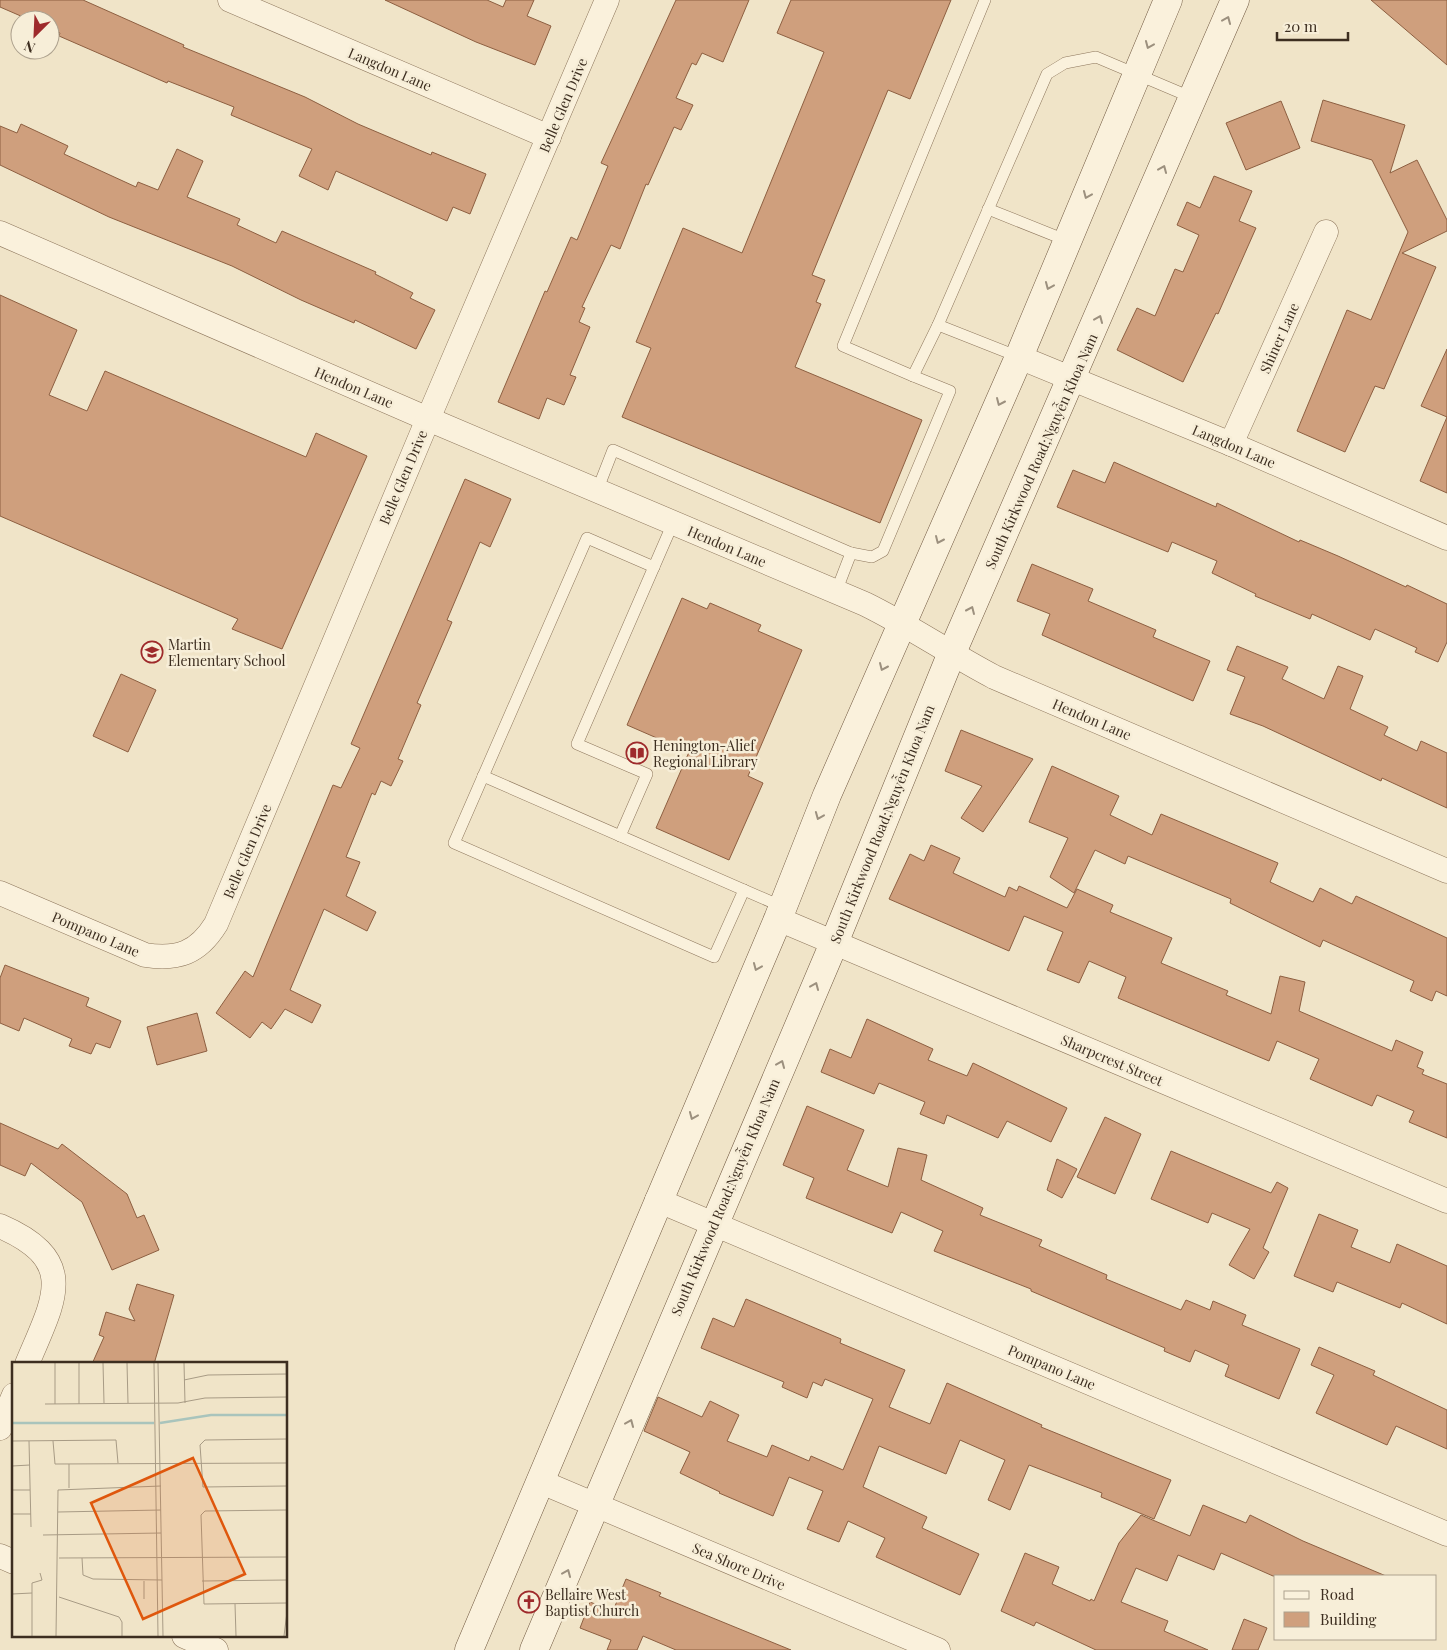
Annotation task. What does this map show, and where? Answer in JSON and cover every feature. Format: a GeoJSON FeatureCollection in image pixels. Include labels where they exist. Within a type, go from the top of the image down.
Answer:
{"type":"FeatureCollection","features":[{"type":"Feature","properties":{"kind":"main road"},"geometry":{"type":"LineString","coordinates":[[469,1650],[657,1200],[780,913],[827,795],[1019,357],[1168,0]]}},
{"type":"Feature","properties":{"kind":"main road","name":"South Kirkwood Road;Nguyễn Khoa Nam"},"geometry":{"type":"LineString","coordinates":[[534,1650],[713,1223],[834,943],[951,655],[1072,380],[1235,0]]}},
{"type":"Feature","properties":{"kind":"street","name":"Langdon Lane"},"geometry":{"type":"LineString","coordinates":[[230,0],[549,137]]}},
{"type":"Feature","properties":{"kind":"street","name":"Belle Glen Drive"},"geometry":{"type":"LineString","coordinates":[[194,949],[207,939],[216,924],[428,419],[607,0]]}},
{"type":"Feature","properties":{"kind":"street","name":"Shiner Lane"},"geometry":{"type":"LineString","coordinates":[[1231,444],[1326,232]]}},
{"type":"Feature","properties":{"kind":"street","name":"Hendon Lane"},"geometry":{"type":"LineString","coordinates":[[0,233],[428,419],[836,592],[903,622],[951,655],[994,677],[1447,871]]}},
{"type":"Feature","properties":{"kind":"street","name":"Langdon Lane"},"geometry":{"type":"LineString","coordinates":[[1019,357],[1231,444],[1447,538]]}},
{"type":"Feature","properties":{"kind":"street","name":"Pompano Lane"},"geometry":{"type":"LineString","coordinates":[[0,894],[145,955],[163,958],[180,956],[194,949]]}},
{"type":"Feature","properties":{"kind":"street","name":"Sharpcrest Street"},"geometry":{"type":"LineString","coordinates":[[780,913],[834,943],[1447,1201]]}},
{"type":"Feature","properties":{"kind":"street","name":"Pompano Lane"},"geometry":{"type":"LineString","coordinates":[[657,1200],[1447,1534]]}},
{"type":"Feature","properties":{"kind":"street"},"geometry":{"type":"LineString","coordinates":[[0,1226],[18,1234],[40,1250],[50,1265],[54,1280],[54,1299],[28,1362]]}},
{"type":"Feature","properties":{"kind":"street"},"geometry":{"type":"LineString","coordinates":[[0,1428],[12,1400]]}},
{"type":"Feature","properties":{"kind":"street","name":"Sea Shore Drive"},"geometry":{"type":"LineString","coordinates":[[539,1481],[938,1650]]}},
{"type":"Feature","properties":{"kind":"street"},"geometry":{"type":"LineString","coordinates":[[0,1556],[12,1561]]}},
{"type":"Feature","properties":{"kind":"street"},"geometry":{"type":"LineString","coordinates":[[189,1638],[216,1650]]}},
{"type":"Feature","properties":{"kind":"lane"},"geometry":{"type":"LineString","coordinates":[[597,491],[612,450],[851,553],[872,557],[883,551],[950,391],[843,346],[985,0]]}},
{"type":"Feature","properties":{"kind":"lane"},"geometry":{"type":"LineString","coordinates":[[913,376],[938,325],[1047,74],[1065,63],[1096,56],[1193,98]]}},
{"type":"Feature","properties":{"kind":"lane"},"geometry":{"type":"LineString","coordinates":[[988,209],[1068,241]]}},
{"type":"Feature","properties":{"kind":"lane"},"geometry":{"type":"LineString","coordinates":[[938,325],[1019,357]]}},
{"type":"Feature","properties":{"kind":"lane"},"geometry":{"type":"LineString","coordinates":[[620,836],[647,774],[577,744],[673,523]]}},
{"type":"Feature","properties":{"kind":"lane"},"geometry":{"type":"LineString","coordinates":[[654,567],[587,538],[454,843],[714,957],[744,890]]}},
{"type":"Feature","properties":{"kind":"lane"},"geometry":{"type":"LineString","coordinates":[[836,592],[851,553]]}},
{"type":"Feature","properties":{"kind":"lane"},"geometry":{"type":"LineString","coordinates":[[483,776],[744,890],[780,913]]}},
{"type":"Feature","properties":{"kind":"building"},"geometry":{"type":"Polygon","coordinates":[[[0,0],[83,0],[184,45],[183,47],[305,97],[358,124],[431,155],[432,152],[486,174],[470,214],[453,207],[447,221],[336,171],[328,190],[299,176],[312,149],[231,115],[234,107],[168,81],[167,83],[60,36],[60,10],[10,11],[0,7],[0,0]]]}},
{"type":"Feature","properties":{"kind":"building"},"geometry":{"type":"Polygon","coordinates":[[[385,0],[487,0],[503,7],[506,0],[534,0],[527,16],[551,26],[535,65],[476,42],[385,0]]]}},
{"type":"Feature","properties":{"kind":"building"},"geometry":{"type":"Polygon","coordinates":[[[676,0],[749,0],[723,62],[702,53],[696,65],[692,63],[676,98],[693,105],[681,130],[674,127],[648,185],[646,184],[620,249],[611,245],[582,307],[585,308],[579,322],[590,327],[570,375],[576,377],[564,405],[547,398],[539,419],[498,402],[545,291],[547,292],[571,237],[577,240],[608,166],[601,163],[676,0]]]}},
{"type":"Feature","properties":{"kind":"building"},"geometry":{"type":"Polygon","coordinates":[[[791,0],[951,0],[910,99],[888,90],[812,275],[825,280],[816,302],[821,304],[795,367],[922,420],[880,523],[622,417],[651,348],[636,342],[683,228],[742,253],[824,52],[777,33],[791,0]]]}},
{"type":"Feature","properties":{"kind":"building"},"geometry":{"type":"Polygon","coordinates":[[[1371,0],[1447,0],[1447,65],[1371,0]]]}},
{"type":"Feature","properties":{"kind":"building"},"geometry":{"type":"Polygon","coordinates":[[[1323,100],[1405,125],[1390,173],[1417,160],[1447,220],[1447,231],[1402,253],[1436,267],[1384,389],[1375,386],[1345,452],[1297,431],[1347,310],[1371,320],[1408,232],[1372,160],[1311,141],[1323,100]]]}},
{"type":"Feature","properties":{"kind":"building"},"geometry":{"type":"Polygon","coordinates":[[[1281,101],[1300,148],[1246,170],[1226,123],[1281,101]]]}},
{"type":"Feature","properties":{"kind":"building"},"geometry":{"type":"Polygon","coordinates":[[[21,124],[68,146],[64,154],[136,187],[138,182],[158,190],[177,149],[203,161],[187,197],[240,219],[237,225],[276,243],[282,231],[376,272],[375,274],[413,293],[410,298],[435,310],[416,349],[355,320],[354,323],[301,300],[232,266],[109,217],[0,165],[0,126],[17,133],[21,124]]]}},
{"type":"Feature","properties":{"kind":"building"},"geometry":{"type":"Polygon","coordinates":[[[1214,176],[1252,191],[1239,221],[1256,228],[1218,314],[1216,313],[1183,382],[1117,350],[1137,308],[1155,316],[1175,269],[1183,272],[1199,235],[1177,225],[1187,202],[1200,208],[1214,176]]]}},
{"type":"Feature","properties":{"kind":"building"},"geometry":{"type":"Polygon","coordinates":[[[0,295],[77,330],[49,395],[87,411],[105,371],[306,457],[316,433],[367,456],[282,649],[232,629],[238,619],[0,516],[0,295]]]}},
{"type":"Feature","properties":{"kind":"building"},"geometry":{"type":"Polygon","coordinates":[[[1447,349],[1447,417],[1421,406],[1447,349]]]}},
{"type":"Feature","properties":{"kind":"building"},"geometry":{"type":"Polygon","coordinates":[[[1447,417],[1447,493],[1420,481],[1447,417]]]}},
{"type":"Feature","properties":{"kind":"building"},"geometry":{"type":"Polygon","coordinates":[[[1114,462],[1216,507],[1217,503],[1299,542],[1300,540],[1447,604],[1447,642],[1438,662],[1415,652],[1417,648],[1375,629],[1370,640],[1312,614],[1310,619],[1255,596],[1256,594],[1212,573],[1217,561],[1172,542],[1168,552],[1057,507],[1073,470],[1105,483],[1114,462]]]}},
{"type":"Feature","properties":{"kind":"building"},"geometry":{"type":"Polygon","coordinates":[[[465,479],[511,499],[490,547],[480,542],[447,620],[452,622],[417,703],[421,705],[398,759],[403,761],[391,786],[381,781],[375,795],[372,793],[346,857],[360,862],[346,896],[376,912],[367,931],[324,909],[290,990],[321,1005],[312,1023],[285,1009],[271,1029],[262,1022],[250,1038],[216,1013],[245,971],[253,977],[333,785],[341,788],[360,748],[351,744],[465,479]]]}},
{"type":"Feature","properties":{"kind":"building"},"geometry":{"type":"Polygon","coordinates":[[[1032,564],[1093,589],[1088,601],[1156,630],[1153,637],[1210,661],[1193,701],[1042,635],[1050,614],[1017,601],[1032,564]]]}},
{"type":"Feature","properties":{"kind":"building"},"geometry":{"type":"Polygon","coordinates":[[[682,598],[707,609],[710,603],[761,625],[758,631],[802,650],[748,776],[763,783],[729,860],[656,828],[689,752],[627,725],[682,598]]]}},
{"type":"Feature","properties":{"kind":"building"},"geometry":{"type":"Polygon","coordinates":[[[1237,646],[1288,667],[1282,679],[1324,699],[1338,666],[1363,676],[1350,709],[1388,727],[1384,735],[1417,751],[1421,741],[1447,753],[1447,808],[1382,778],[1381,781],[1263,726],[1230,714],[1245,677],[1227,670],[1237,646]]]}},
{"type":"Feature","properties":{"kind":"building"},"geometry":{"type":"Polygon","coordinates":[[[121,674],[156,690],[128,752],[93,736],[121,674]]]}},
{"type":"Feature","properties":{"kind":"building"},"geometry":{"type":"Polygon","coordinates":[[[961,730],[1033,759],[983,832],[961,818],[982,786],[945,771],[961,730]]]}},
{"type":"Feature","properties":{"kind":"building"},"geometry":{"type":"Polygon","coordinates":[[[1052,766],[1119,796],[1110,815],[1152,835],[1161,814],[1278,863],[1270,882],[1313,902],[1320,888],[1352,904],[1356,896],[1447,938],[1447,996],[1436,991],[1432,1001],[1410,991],[1414,981],[1323,940],[1320,947],[1230,903],[1231,899],[1128,856],[1125,864],[1095,850],[1074,893],[1050,877],[1068,838],[1029,822],[1052,766]]]}},
{"type":"Feature","properties":{"kind":"building"},"geometry":{"type":"Polygon","coordinates":[[[931,845],[960,858],[953,873],[1005,897],[1009,887],[1017,891],[1019,886],[1067,908],[1077,889],[1113,905],[1110,912],[1172,938],[1161,963],[1228,991],[1226,995],[1271,1014],[1280,976],[1305,982],[1299,1011],[1392,1051],[1396,1040],[1423,1052],[1417,1067],[1424,1070],[1422,1074],[1447,1084],[1447,1138],[1409,1122],[1414,1111],[1377,1095],[1372,1106],[1310,1079],[1319,1059],[1277,1041],[1269,1061],[1118,998],[1126,977],[1089,961],[1079,983],[1047,970],[1063,932],[1024,916],[1009,951],[889,899],[910,854],[924,861],[931,845]]]}},
{"type":"Feature","properties":{"kind":"building"},"geometry":{"type":"Polygon","coordinates":[[[5,965],[89,998],[86,1006],[121,1021],[110,1048],[96,1043],[91,1054],[69,1046],[72,1039],[24,1018],[19,1031],[0,1023],[0,978],[5,965]]]}},
{"type":"Feature","properties":{"kind":"building"},"geometry":{"type":"Polygon","coordinates":[[[197,1013],[207,1051],[157,1065],[147,1027],[197,1013]]]}},
{"type":"Feature","properties":{"kind":"building"},"geometry":{"type":"Polygon","coordinates":[[[867,1019],[933,1049],[928,1060],[967,1076],[973,1063],[1067,1108],[1051,1142],[1007,1121],[998,1138],[947,1115],[944,1124],[920,1114],[925,1102],[879,1083],[874,1094],[821,1072],[830,1049],[851,1058],[867,1019]]]}},
{"type":"Feature","properties":{"kind":"building"},"geometry":{"type":"Polygon","coordinates":[[[807,1106],[864,1130],[847,1170],[888,1187],[898,1148],[927,1155],[921,1180],[983,1208],[980,1215],[1042,1240],[1039,1246],[1107,1275],[1106,1279],[1181,1310],[1186,1300],[1210,1310],[1213,1301],[1246,1315],[1242,1325],[1300,1349],[1279,1399],[1225,1376],[1229,1365],[1195,1350],[1190,1362],[1164,1351],[1165,1348],[1031,1291],[1031,1289],[934,1251],[943,1231],[901,1212],[892,1233],[806,1198],[814,1178],[783,1165],[807,1106]]]}},
{"type":"Feature","properties":{"kind":"building"},"geometry":{"type":"Polygon","coordinates":[[[1105,1117],[1141,1134],[1115,1194],[1077,1177],[1105,1117]]]}},
{"type":"Feature","properties":{"kind":"building"},"geometry":{"type":"Polygon","coordinates":[[[0,1123],[58,1149],[62,1144],[127,1194],[137,1218],[144,1215],[159,1250],[112,1270],[82,1202],[31,1163],[25,1176],[0,1165],[0,1123]]]}},
{"type":"Feature","properties":{"kind":"building"},"geometry":{"type":"Polygon","coordinates":[[[1171,1151],[1271,1193],[1277,1182],[1288,1188],[1263,1248],[1269,1252],[1254,1279],[1229,1265],[1250,1229],[1212,1213],[1208,1223],[1151,1199],[1171,1151]]]}},
{"type":"Feature","properties":{"kind":"building"},"geometry":{"type":"Polygon","coordinates":[[[1057,1159],[1077,1169],[1062,1198],[1047,1190],[1057,1159]]]}},
{"type":"Feature","properties":{"kind":"building"},"geometry":{"type":"Polygon","coordinates":[[[1319,1214],[1358,1230],[1351,1247],[1390,1263],[1397,1244],[1447,1266],[1447,1324],[1402,1303],[1400,1308],[1337,1282],[1333,1292],[1294,1276],[1319,1214]]]}},
{"type":"Feature","properties":{"kind":"building"},"geometry":{"type":"Polygon","coordinates":[[[137,1284],[174,1295],[155,1362],[93,1362],[104,1337],[99,1335],[106,1312],[135,1321],[129,1309],[137,1284]]]}},
{"type":"Feature","properties":{"kind":"building"},"geometry":{"type":"Polygon","coordinates":[[[746,1299],[841,1339],[840,1343],[905,1370],[889,1407],[930,1424],[947,1383],[1042,1425],[1041,1427],[1171,1480],[1154,1519],[1101,1497],[1102,1493],[1029,1465],[1010,1510],[988,1500],[1005,1460],[960,1440],[946,1474],[879,1446],[863,1487],[927,1517],[922,1528],[979,1554],[960,1595],[876,1557],[885,1538],[848,1521],[839,1542],[807,1529],[823,1491],[789,1477],[773,1516],[719,1493],[680,1473],[690,1452],[644,1431],[658,1397],[702,1417],[710,1401],[739,1415],[727,1441],[767,1457],[772,1445],[809,1461],[811,1456],[843,1470],[873,1399],[825,1379],[822,1386],[813,1382],[807,1398],[782,1387],[784,1382],[701,1348],[713,1318],[734,1327],[746,1299]]]}},
{"type":"Feature","properties":{"kind":"building"},"geometry":{"type":"Polygon","coordinates":[[[1319,1347],[1375,1371],[1373,1375],[1447,1410],[1447,1449],[1396,1426],[1387,1445],[1316,1413],[1334,1375],[1311,1365],[1319,1347]]]}},
{"type":"Feature","properties":{"kind":"building"},"geometry":{"type":"Polygon","coordinates":[[[1203,1505],[1246,1523],[1250,1515],[1303,1541],[1384,1575],[1273,1576],[1221,1553],[1214,1570],[1178,1555],[1167,1581],[1136,1568],[1121,1602],[1168,1621],[1164,1631],[1208,1650],[1096,1650],[1036,1622],[1034,1626],[1001,1611],[1025,1553],[1059,1567],[1052,1584],[1090,1601],[1091,1599],[1094,1601],[1119,1543],[1141,1515],[1190,1536],[1203,1505]]]}},
{"type":"Feature","properties":{"kind":"building"},"geometry":{"type":"Polygon","coordinates":[[[626,1579],[661,1593],[659,1596],[791,1650],[676,1650],[643,1636],[637,1650],[607,1650],[611,1640],[580,1628],[590,1602],[613,1611],[626,1579]]]}},
{"type":"Feature","properties":{"kind":"building"},"geometry":{"type":"Polygon","coordinates":[[[1244,1619],[1267,1628],[1258,1650],[1232,1650],[1244,1619]]]}},
{"type":"Feature","properties":{"kind":"place","name":"Martin Elementary School"},"geometry":{"type":"Point","coordinates":[152,652]}},
{"type":"Feature","properties":{"kind":"place","name":"Henington-Alief Regional Library"},"geometry":{"type":"Point","coordinates":[637,753]}},
{"type":"Feature","properties":{"kind":"place","name":"Bellaire West Baptist Church"},"geometry":{"type":"Point","coordinates":[529,1602]}}]}
